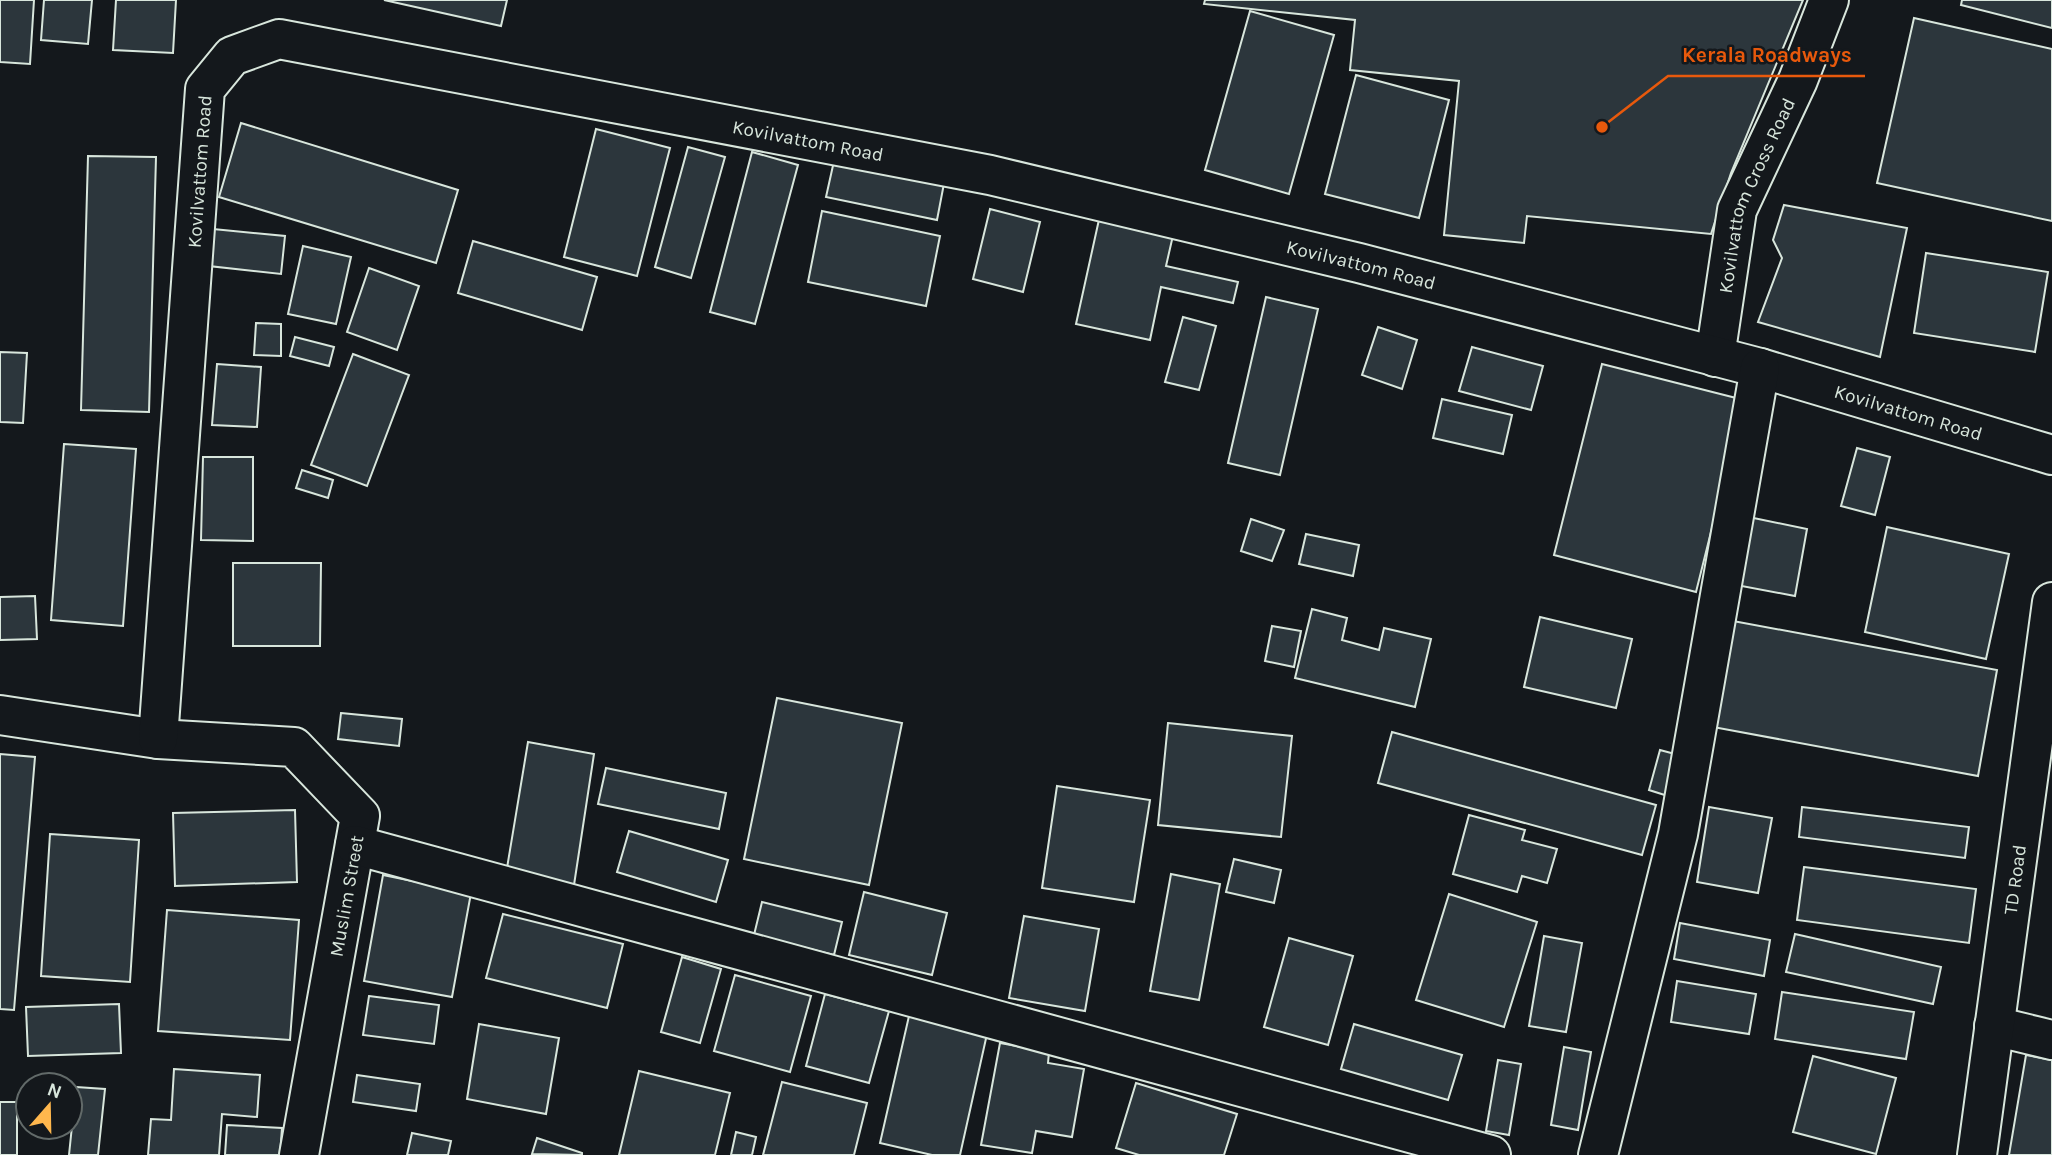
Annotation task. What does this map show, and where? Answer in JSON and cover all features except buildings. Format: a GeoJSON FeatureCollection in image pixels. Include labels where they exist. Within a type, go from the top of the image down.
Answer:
{"type":"FeatureCollection","features":[{"type":"Feature","properties":{"kind":"street","name":"Kovilvattom Cross Road"},"geometry":{"type":"LineString","coordinates":[[1715,358],[1737,210],[1798,80],[1829,0]]}},
{"type":"Feature","properties":{"kind":"street","name":"Kovilvattom Road"},"geometry":{"type":"LineString","coordinates":[[159,739],[205,89],[232,56],[279,40],[990,175],[1359,263],[1760,368],[2052,455]]}},
{"type":"Feature","properties":{"kind":"street"},"geometry":{"type":"LineString","coordinates":[[1598,1155],[1678,834],[1760,368]]}},
{"type":"Feature","properties":{"kind":"street","name":"TD Road"},"geometry":{"type":"LineString","coordinates":[[1977,1155],[2052,602]]}},
{"type":"Feature","properties":{"kind":"street","name":"Muslim Street"},"geometry":{"type":"LineString","coordinates":[[0,715],[159,739],[294,747],[360,816],[299,1155]]}},
{"type":"Feature","properties":{"kind":"street"},"geometry":{"type":"LineString","coordinates":[[355,845],[1491,1155]]}},
{"type":"Feature","properties":{"kind":"street"},"geometry":{"type":"LineString","coordinates":[[1994,1026],[2052,1040]]}},
{"type":"Feature","properties":{"kind":"place","name":"Kerala Roadways"},"geometry":{"type":"Point","coordinates":[1602,127]}}]}
